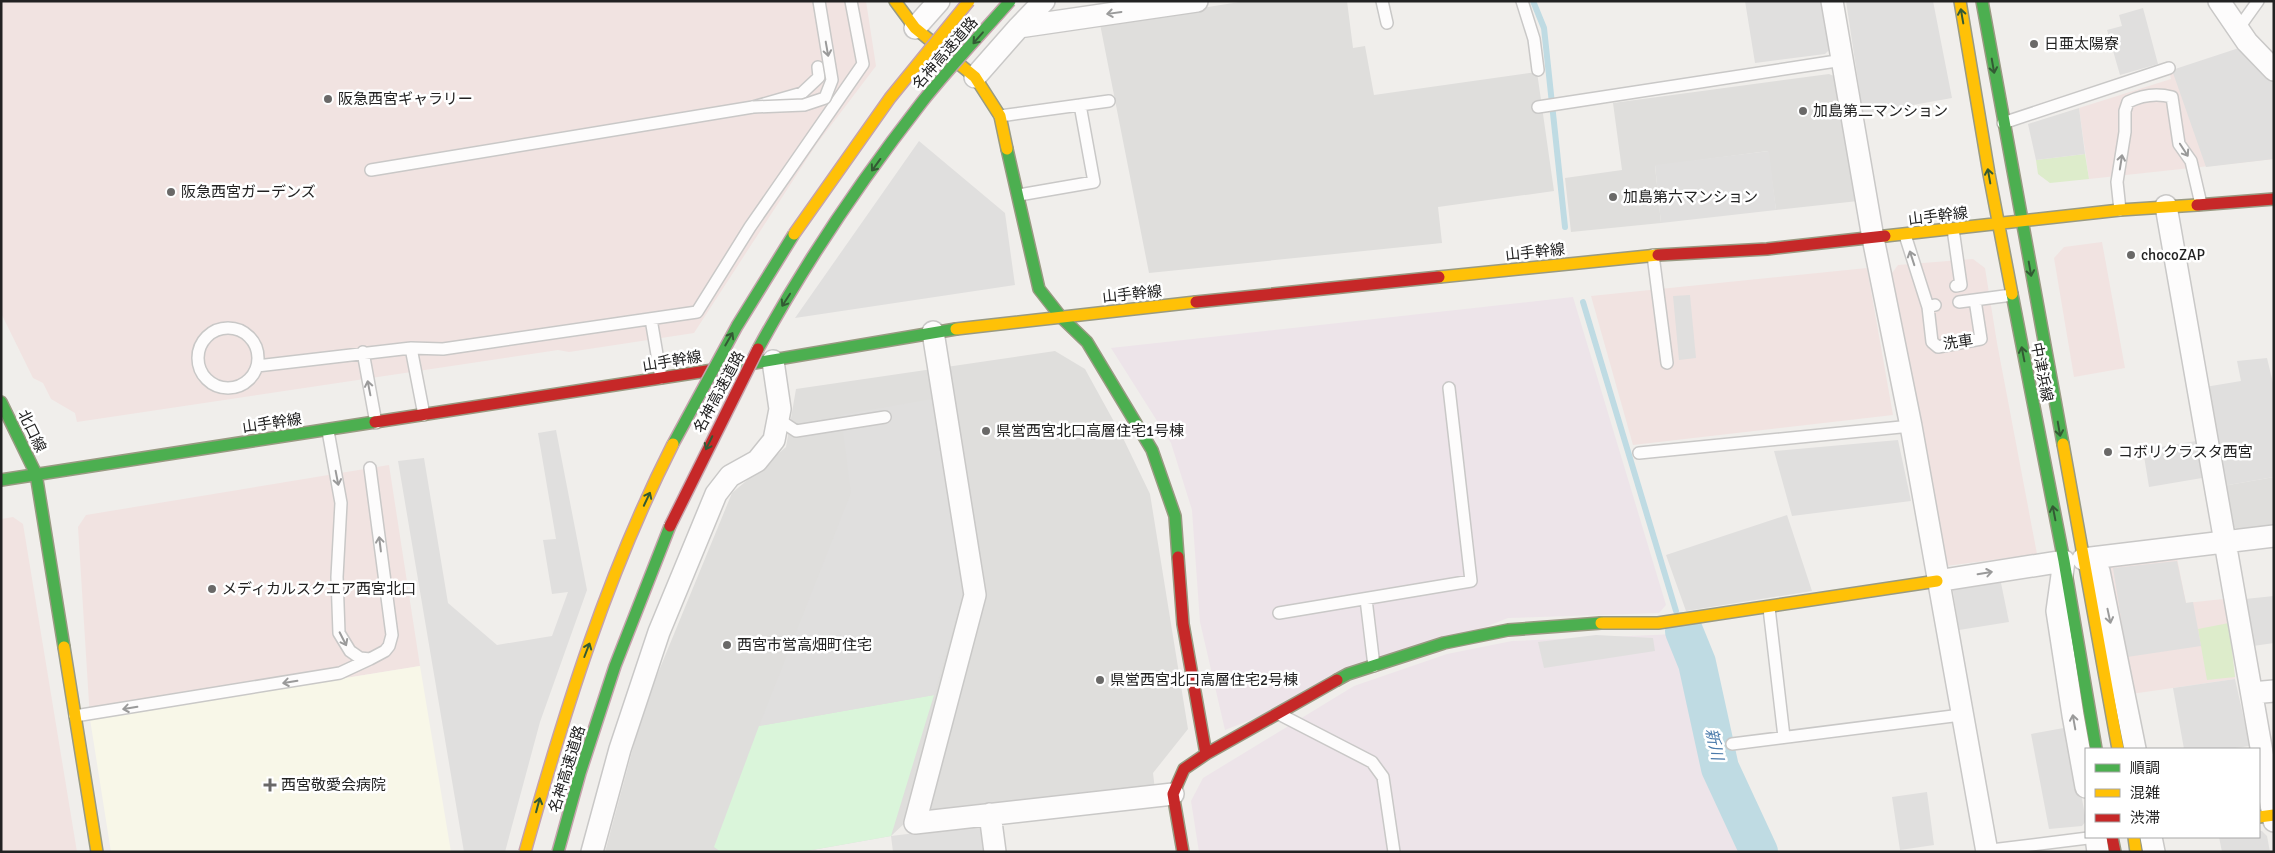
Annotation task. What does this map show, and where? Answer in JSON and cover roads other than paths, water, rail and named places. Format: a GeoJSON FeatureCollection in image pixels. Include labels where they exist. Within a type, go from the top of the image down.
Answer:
{"type":"FeatureCollection","features":[{"type":"Feature","properties":{"kind":"main road"},"geometry":{"type":"LineString","coordinates":[[895,1],[915,28],[975,77],[1000,116],[1039,289],[1061,317],[1087,342],[1152,450],[1175,516],[1183,624],[1206,754]]}},
{"type":"Feature","properties":{"kind":"main road","name":"名神高速道路"},"geometry":{"type":"LineString","coordinates":[[525,852],[549,766],[583,660],[646,502],[681,427],[752,299],[801,222],[905,76],[969,1]]}},
{"type":"Feature","properties":{"kind":"main road","name":"名神高速道路"},"geometry":{"type":"LineString","coordinates":[[558,852],[615,666],[646,586],[676,512],[746,372],[780,309],[858,189],[923,101],[1010,1]]}},
{"type":"Feature","properties":{"kind":"main road","name":"中津浜線"},"geometry":{"type":"LineString","coordinates":[[1960,1],[2012,295],[2118,748]]}},
{"type":"Feature","properties":{"kind":"main road","name":"中津浜線"},"geometry":{"type":"LineString","coordinates":[[1982,1],[2021,221],[2074,560],[2096,748]]}},
{"type":"Feature","properties":{"kind":"main road","name":"山手幹線"},"geometry":{"type":"LineString","coordinates":[[1,480],[773,361],[933,332],[1653,255],[1767,249],[2120,210],[2166,206],[2202,206],[2274,199]]}},
{"type":"Feature","properties":{"kind":"main road","name":"北口線"},"geometry":{"type":"LineString","coordinates":[[1,402],[36,474],[97,852]]}},
{"type":"Feature","properties":{"kind":"main road"},"geometry":{"type":"LineString","coordinates":[[1183,852],[1173,794],[1184,768],[1348,674],[1444,644],[1508,630],[1596,623],[1658,623],[1769,608],[1937,581]]}},
{"type":"Feature","properties":{"kind":"main road"},"geometry":{"type":"LineString","coordinates":[[2112,838],[2115,852]]}},
{"type":"Feature","properties":{"kind":"main road"},"geometry":{"type":"LineString","coordinates":[[2134,838],[2136,852]]}},
{"type":"Feature","properties":{"kind":"street"},"geometry":{"type":"LineString","coordinates":[[915,28],[939,1]]}},
{"type":"Feature","properties":{"kind":"street"},"geometry":{"type":"LineString","coordinates":[[975,77],[1044,1]]}},
{"type":"Feature","properties":{"kind":"street"},"geometry":{"type":"LineString","coordinates":[[1019,27],[1197,1]]}},
{"type":"Feature","properties":{"kind":"street"},"geometry":{"type":"LineString","coordinates":[[1832,1],[1874,238],[1911,426],[1984,851]]}},
{"type":"Feature","properties":{"kind":"street"},"geometry":{"type":"LineString","coordinates":[[2219,1],[2238,29],[2274,70]]}},
{"type":"Feature","properties":{"kind":"street"},"geometry":{"type":"LineString","coordinates":[[2166,206],[2226,541],[2260,748]]}},
{"type":"Feature","properties":{"kind":"street"},"geometry":{"type":"LineString","coordinates":[[933,332],[975,595],[915,823],[1173,794]]}},
{"type":"Feature","properties":{"kind":"street"},"geometry":{"type":"LineString","coordinates":[[592,852],[620,749],[659,632],[716,494],[730,476],[757,461],[774,440],[780,409],[773,361]]}},
{"type":"Feature","properties":{"kind":"street"},"geometry":{"type":"LineString","coordinates":[[1937,581],[2074,560],[2274,536]]}},
{"type":"Feature","properties":{"kind":"street"},"geometry":{"type":"LineString","coordinates":[[2074,560],[2099,571],[2134,748]]}},
{"type":"Feature","properties":{"kind":"street"},"geometry":{"type":"LineString","coordinates":[[2074,560],[2057,611],[2085,781]]}},
{"type":"Feature","properties":{"kind":"street"},"geometry":{"type":"LineString","coordinates":[[2252,694],[2274,691]]}},
{"type":"Feature","properties":{"kind":"street"},"geometry":{"type":"LineString","coordinates":[[2260,749],[2270,817]]}},
{"type":"Feature","properties":{"kind":"street"},"geometry":{"type":"LineString","coordinates":[[990,814],[995,852]]}},
{"type":"Feature","properties":{"kind":"street"},"geometry":{"type":"LineString","coordinates":[[2096,838],[2098,852]]}},
{"type":"Feature","properties":{"kind":"street"},"geometry":{"type":"LineString","coordinates":[[2152,838],[2154,852]]}},
{"type":"Feature","properties":{"kind":"lane"},"geometry":{"type":"LineString","coordinates":[[753,107],[804,105],[825,98],[832,80],[819,1]]}},
{"type":"Feature","properties":{"kind":"lane"},"geometry":{"type":"LineString","coordinates":[[257,366],[363,352],[411,348],[443,349],[697,312],[750,227],[863,64],[851,1]]}},
{"type":"Feature","properties":{"kind":"lane"},"geometry":{"type":"LineString","coordinates":[[1382,1],[1387,24]]}},
{"type":"Feature","properties":{"kind":"lane"},"geometry":{"type":"LineString","coordinates":[[1522,1],[1534,39],[1538,70]]}},
{"type":"Feature","properties":{"kind":"lane"},"geometry":{"type":"LineString","coordinates":[[2238,29],[2258,1]]}},
{"type":"Feature","properties":{"kind":"lane"},"geometry":{"type":"LineString","coordinates":[[1538,107],[1843,60]]}},
{"type":"Feature","properties":{"kind":"lane"},"geometry":{"type":"LineString","coordinates":[[372,170],[753,107],[802,93],[819,77],[818,67]]}},
{"type":"Feature","properties":{"kind":"lane"},"geometry":{"type":"LineString","coordinates":[[2004,123],[2169,68]]}},
{"type":"Feature","properties":{"kind":"lane"},"geometry":{"type":"LineString","coordinates":[[2120,210],[2118,182],[2126,132],[2125,111],[2128,102],[2138,97],[2162,94],[2172,96],[2179,144],[2191,161],[2202,206]]}},
{"type":"Feature","properties":{"kind":"lane"},"geometry":{"type":"LineString","coordinates":[[1000,116],[1109,101]]}},
{"type":"Feature","properties":{"kind":"lane"},"geometry":{"type":"LineString","coordinates":[[1019,195],[1094,182],[1080,105]]}},
{"type":"Feature","properties":{"kind":"lane"},"geometry":{"type":"LineString","coordinates":[[1953,229],[1961,285],[1956,286]]}},
{"type":"Feature","properties":{"kind":"lane","name":"洗車"},"geometry":{"type":"LineString","coordinates":[[1905,234],[1928,290],[1931,306],[1932,342],[1938,347],[1981,339],[1975,300]]}},
{"type":"Feature","properties":{"kind":"lane"},"geometry":{"type":"LineString","coordinates":[[1653,255],[1667,363]]}},
{"type":"Feature","properties":{"kind":"lane"},"geometry":{"type":"LineString","coordinates":[[1959,302],[2012,295]]}},
{"type":"Feature","properties":{"kind":"lane"},"geometry":{"type":"LineString","coordinates":[[651,319],[661,378]]}},
{"type":"Feature","properties":{"kind":"lane"},"geometry":{"type":"LineString","coordinates":[[230,329],[240,331],[249,337],[255,346],[258,356],[257,366],[248,381],[240,386],[232,388],[214,385],[207,380],[199,364],[200,347],[212,333],[230,329]]}},
{"type":"Feature","properties":{"kind":"lane"},"geometry":{"type":"LineString","coordinates":[[411,348],[424,415]]}},
{"type":"Feature","properties":{"kind":"lane"},"geometry":{"type":"LineString","coordinates":[[363,352],[376,423]]}},
{"type":"Feature","properties":{"kind":"lane"},"geometry":{"type":"LineString","coordinates":[[1279,614],[1472,581],[1449,388]]}},
{"type":"Feature","properties":{"kind":"lane"},"geometry":{"type":"LineString","coordinates":[[778,419],[796,431],[885,418]]}},
{"type":"Feature","properties":{"kind":"lane"},"geometry":{"type":"LineString","coordinates":[[1639,453],[1911,426]]}},
{"type":"Feature","properties":{"kind":"lane"},"geometry":{"type":"LineString","coordinates":[[328,431],[341,503],[337,577],[339,633],[350,651],[360,658],[370,659]]}},
{"type":"Feature","properties":{"kind":"lane"},"geometry":{"type":"LineString","coordinates":[[75,716],[340,674],[385,651],[389,646],[392,635],[370,468]]}},
{"type":"Feature","properties":{"kind":"lane"},"geometry":{"type":"LineString","coordinates":[[1366,599],[1374,666]]}},
{"type":"Feature","properties":{"kind":"lane"},"geometry":{"type":"LineString","coordinates":[[1769,608],[1784,737]]}},
{"type":"Feature","properties":{"kind":"lane"},"geometry":{"type":"LineString","coordinates":[[1278,713],[1372,762],[1383,777],[1394,852]]}},
{"type":"Feature","properties":{"kind":"lane"},"geometry":{"type":"LineString","coordinates":[[1732,744],[1961,715]]}},
{"type":"Feature","properties":{"kind":"lane"},"geometry":{"type":"LineString","coordinates":[[1984,851],[2088,838]]}},
{"type":"Feature","properties":{"kind":"waterway"},"geometry":{"type":"LineString","coordinates":[[1533,1],[1544,28],[1565,227]]}},
{"type":"Feature","properties":{"kind":"waterway"},"geometry":{"type":"LineString","coordinates":[[1583,302],[1676,611]]}},
{"type":"Feature","properties":{"kind":"waterway","name":"新川"},"geometry":{"type":"LineString","coordinates":[[1684,631],[1697,663],[1720,768],[1759,852]]}},
{"type":"Feature","properties":{"kind":"place","name":"日亜太陽寮"},"geometry":{"type":"Point","coordinates":[2034,44]}},
{"type":"Feature","properties":{"kind":"place","name":"阪急西宮ギャラリー"},"geometry":{"type":"Point","coordinates":[328,99]}},
{"type":"Feature","properties":{"kind":"place","name":"加島第二マンション"},"geometry":{"type":"Point","coordinates":[1803,111]}},
{"type":"Feature","properties":{"kind":"place","name":"阪急西宮ガーデンズ"},"geometry":{"type":"Point","coordinates":[171,192]}},
{"type":"Feature","properties":{"kind":"place","name":"加島第六マンション"},"geometry":{"type":"Point","coordinates":[1613,197]}},
{"type":"Feature","properties":{"kind":"place","name":"chocoZAP"},"geometry":{"type":"Point","coordinates":[2131,255]}},
{"type":"Feature","properties":{"kind":"place","name":"県営西宮北口高層住宅1号棟"},"geometry":{"type":"Point","coordinates":[986,431]}},
{"type":"Feature","properties":{"kind":"place","name":"コボリクラスタ西宮"},"geometry":{"type":"Point","coordinates":[2108,452]}},
{"type":"Feature","properties":{"kind":"place","name":"メディカルスクエア西宮北口"},"geometry":{"type":"Point","coordinates":[212,589]}},
{"type":"Feature","properties":{"kind":"place","name":"西宮市営高畑町住宅"},"geometry":{"type":"Point","coordinates":[727,645]}},
{"type":"Feature","properties":{"kind":"place","name":"県営西宮北口高層住宅2号棟"},"geometry":{"type":"Point","coordinates":[1100,680]}},
{"type":"Feature","properties":{"kind":"place","name":"西宮敬愛会病院"},"geometry":{"type":"Point","coordinates":[270,785]}}]}
